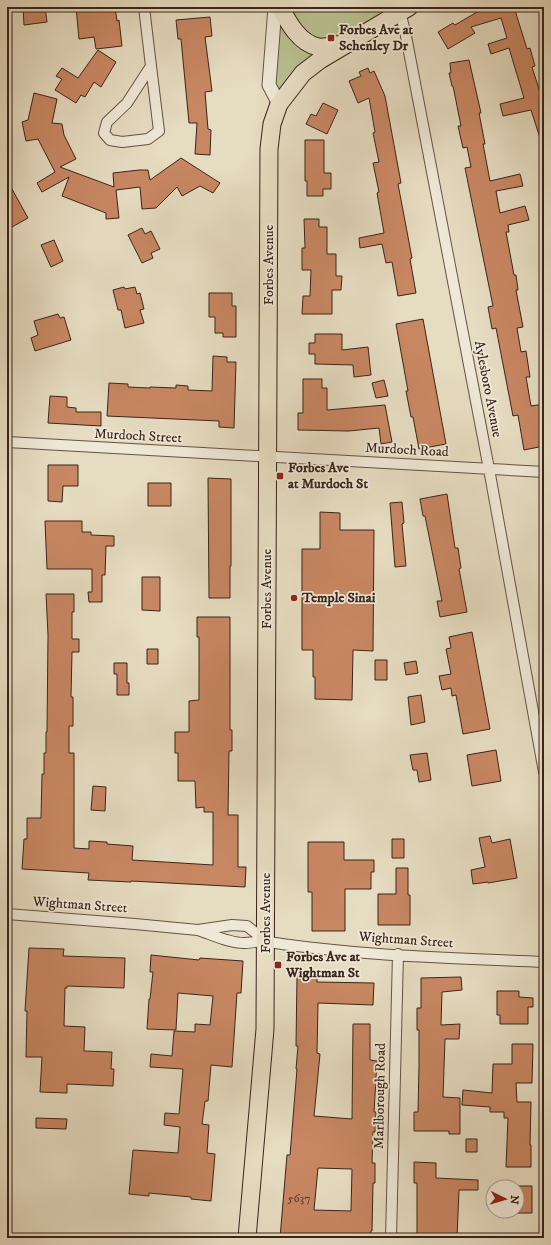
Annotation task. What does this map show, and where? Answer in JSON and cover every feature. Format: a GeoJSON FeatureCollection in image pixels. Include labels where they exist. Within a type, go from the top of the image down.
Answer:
{"type":"FeatureCollection","features":[{"type":"Feature","properties":{"kind":"main road"},"geometry":{"type":"LineString","coordinates":[[280,7],[292,29],[305,41],[318,47],[349,43]]}},
{"type":"Feature","properties":{"kind":"main road","name":"Forbes Avenue"},"geometry":{"type":"LineString","coordinates":[[247,1238],[265,1029],[269,149],[272,124],[279,104],[303,73],[320,60],[404,10]]}},
{"type":"Feature","properties":{"kind":"street"},"geometry":{"type":"LineString","coordinates":[[144,7],[159,131],[148,139],[122,142],[110,140],[104,133],[107,122],[127,103],[151,66]]}},
{"type":"Feature","properties":{"kind":"street"},"geometry":{"type":"LineString","coordinates":[[276,7],[269,85],[279,104]]}},
{"type":"Feature","properties":{"kind":"street","name":"Aylesboro Avenue"},"geometry":{"type":"LineString","coordinates":[[404,10],[405,31],[489,469],[544,772]]}},
{"type":"Feature","properties":{"kind":"street","name":"Murdoch Street"},"geometry":{"type":"LineString","coordinates":[[7,442],[133,450],[268,456]]}},
{"type":"Feature","properties":{"kind":"street","name":"Murdoch Road"},"geometry":{"type":"LineString","coordinates":[[268,456],[544,472]]}},
{"type":"Feature","properties":{"kind":"street","name":"Wightman Street"},"geometry":{"type":"LineString","coordinates":[[7,914],[198,930],[232,925],[247,926],[266,941]]}},
{"type":"Feature","properties":{"kind":"street","name":"Wightman Street"},"geometry":{"type":"LineString","coordinates":[[198,930],[228,941],[244,943],[266,941],[295,946],[398,954],[544,962]]}},
{"type":"Feature","properties":{"kind":"street","name":"Marlborough Road"},"geometry":{"type":"LineString","coordinates":[[391,1238],[398,954]]}},
{"type":"Feature","properties":{"kind":"green space"},"geometry":{"type":"Polygon","coordinates":[[[275,7],[409,7],[320,60],[279,104],[269,78],[275,7]]]}},
{"type":"Feature","properties":{"kind":"building"},"geometry":{"type":"Polygon","coordinates":[[[23,7],[45,7],[47,22],[24,25],[23,7]]]}},
{"type":"Feature","properties":{"kind":"building"},"geometry":{"type":"Polygon","coordinates":[[[76,7],[115,7],[117,21],[119,20],[122,46],[96,49],[94,37],[79,39],[76,7]]]}},
{"type":"Feature","properties":{"kind":"building"},"geometry":{"type":"Polygon","coordinates":[[[495,7],[514,7],[527,49],[530,48],[535,66],[532,67],[544,105],[544,144],[542,144],[531,110],[503,116],[500,104],[524,98],[509,48],[491,54],[488,44],[507,38],[501,18],[471,27],[475,33],[448,49],[438,32],[453,23],[455,25],[477,12],[495,7]]]}},
{"type":"Feature","properties":{"kind":"building"},"geometry":{"type":"Polygon","coordinates":[[[210,17],[212,36],[205,37],[212,91],[205,92],[208,129],[211,130],[210,155],[195,154],[197,123],[189,123],[181,39],[178,39],[176,20],[210,17]]]}},
{"type":"Feature","properties":{"kind":"building"},"geometry":{"type":"Polygon","coordinates":[[[98,50],[116,62],[101,87],[94,82],[85,97],[81,95],[76,103],[55,90],[62,79],[56,76],[62,68],[78,78],[98,50]]]}},
{"type":"Feature","properties":{"kind":"building"},"geometry":{"type":"Polygon","coordinates":[[[469,60],[481,113],[479,113],[485,144],[483,144],[490,181],[520,174],[523,186],[496,191],[500,213],[525,206],[529,220],[508,225],[509,232],[506,232],[514,275],[516,275],[518,290],[516,290],[523,327],[517,328],[521,352],[526,351],[530,377],[526,377],[531,406],[544,404],[544,446],[524,450],[518,415],[513,416],[496,328],[492,329],[488,307],[493,306],[465,168],[471,167],[467,147],[463,148],[458,126],[461,126],[449,73],[451,73],[450,63],[469,60]]]}},
{"type":"Feature","properties":{"kind":"building"},"geometry":{"type":"Polygon","coordinates":[[[368,68],[370,73],[374,71],[385,96],[401,183],[398,184],[412,258],[410,259],[416,293],[398,296],[392,262],[386,263],[382,244],[360,248],[359,238],[384,233],[377,193],[379,192],[373,163],[379,162],[373,133],[375,132],[369,98],[358,103],[349,81],[361,76],[359,72],[368,68]]]}},
{"type":"Feature","properties":{"kind":"building"},"geometry":{"type":"Polygon","coordinates":[[[34,93],[57,99],[52,123],[62,124],[64,135],[76,159],[60,167],[114,187],[113,173],[148,170],[150,180],[181,158],[220,183],[213,193],[200,186],[182,196],[177,187],[156,208],[142,209],[140,187],[116,190],[119,218],[106,219],[106,213],[62,196],[69,177],[42,192],[37,183],[55,172],[38,139],[26,141],[22,122],[28,120],[34,93]]]}},
{"type":"Feature","properties":{"kind":"building"},"geometry":{"type":"Polygon","coordinates":[[[323,103],[338,110],[327,134],[306,124],[311,114],[316,116],[323,103]]]}},
{"type":"Feature","properties":{"kind":"building"},"geometry":{"type":"Polygon","coordinates":[[[305,140],[324,140],[324,173],[331,173],[331,189],[323,189],[323,196],[307,196],[307,181],[305,181],[305,140]]]}},
{"type":"Feature","properties":{"kind":"building"},"geometry":{"type":"Polygon","coordinates":[[[7,180],[28,218],[12,227],[7,218],[7,180]]]}},
{"type":"Feature","properties":{"kind":"building"},"geometry":{"type":"Polygon","coordinates":[[[304,219],[319,219],[319,227],[327,227],[327,254],[336,254],[336,276],[342,276],[341,290],[332,290],[332,314],[302,314],[303,296],[310,296],[311,270],[302,270],[302,248],[305,248],[304,219]]]}},
{"type":"Feature","properties":{"kind":"building"},"geometry":{"type":"Polygon","coordinates":[[[142,228],[145,234],[151,231],[160,249],[151,253],[153,258],[142,263],[128,235],[142,228]]]}},
{"type":"Feature","properties":{"kind":"building"},"geometry":{"type":"Polygon","coordinates":[[[54,240],[63,261],[51,267],[41,245],[54,240]]]}},
{"type":"Feature","properties":{"kind":"building"},"geometry":{"type":"Polygon","coordinates":[[[124,287],[125,289],[135,287],[137,294],[140,293],[144,309],[140,310],[144,323],[125,328],[121,310],[118,310],[113,290],[124,287]]]}},
{"type":"Feature","properties":{"kind":"building"},"geometry":{"type":"Polygon","coordinates":[[[209,293],[232,293],[232,306],[236,306],[236,337],[223,337],[223,333],[215,333],[215,317],[209,317],[209,293]]]}},
{"type":"Feature","properties":{"kind":"building"},"geometry":{"type":"Polygon","coordinates":[[[58,314],[60,318],[64,317],[71,340],[35,351],[31,338],[38,335],[34,321],[58,314]]]}},
{"type":"Feature","properties":{"kind":"building"},"geometry":{"type":"Polygon","coordinates":[[[423,319],[446,444],[419,449],[406,391],[408,391],[396,324],[423,319]]]}},
{"type":"Feature","properties":{"kind":"building"},"geometry":{"type":"Polygon","coordinates":[[[315,334],[342,334],[342,350],[368,347],[371,375],[354,377],[353,365],[315,364],[315,354],[309,354],[309,343],[315,343],[315,334]]]}},
{"type":"Feature","properties":{"kind":"building"},"geometry":{"type":"Polygon","coordinates":[[[213,356],[227,357],[227,362],[236,362],[234,428],[219,427],[219,421],[107,416],[109,383],[128,384],[128,387],[150,388],[176,388],[176,385],[188,386],[188,390],[212,391],[213,356]]]}},
{"type":"Feature","properties":{"kind":"building"},"geometry":{"type":"Polygon","coordinates":[[[303,379],[322,379],[322,388],[327,388],[327,410],[385,405],[392,442],[381,444],[379,428],[349,431],[298,430],[298,413],[303,413],[303,379]]]}},
{"type":"Feature","properties":{"kind":"building"},"geometry":{"type":"Polygon","coordinates":[[[384,380],[388,396],[376,398],[372,383],[384,380]]]}},
{"type":"Feature","properties":{"kind":"building"},"geometry":{"type":"Polygon","coordinates":[[[50,396],[67,397],[67,407],[76,408],[76,412],[101,412],[101,426],[48,423],[50,396]]]}},
{"type":"Feature","properties":{"kind":"building"},"geometry":{"type":"Polygon","coordinates":[[[48,465],[78,465],[78,486],[63,486],[62,502],[48,501],[48,465]]]}},
{"type":"Feature","properties":{"kind":"building"},"geometry":{"type":"Polygon","coordinates":[[[208,478],[231,479],[230,598],[209,598],[208,478]]]}},
{"type":"Feature","properties":{"kind":"building"},"geometry":{"type":"Polygon","coordinates":[[[148,483],[171,483],[171,506],[148,506],[148,483]]]}},
{"type":"Feature","properties":{"kind":"building"},"geometry":{"type":"Polygon","coordinates":[[[447,494],[455,548],[458,548],[461,568],[459,569],[467,612],[440,617],[437,601],[442,601],[425,516],[423,516],[420,499],[447,494]]]}},
{"type":"Feature","properties":{"kind":"building"},"geometry":{"type":"Polygon","coordinates":[[[402,502],[404,523],[402,524],[406,566],[395,567],[390,503],[402,502]]]}},
{"type":"Feature","properties":{"kind":"building"},"geometry":{"type":"Polygon","coordinates":[[[320,512],[340,513],[340,530],[374,530],[373,651],[353,650],[352,700],[315,699],[313,650],[302,650],[302,549],[320,549],[320,512]]]}},
{"type":"Feature","properties":{"kind":"building"},"geometry":{"type":"Polygon","coordinates":[[[45,521],[82,521],[82,532],[91,532],[91,535],[114,536],[114,546],[106,546],[105,575],[102,575],[102,602],[89,602],[88,592],[92,592],[92,569],[47,569],[45,521]]]}},
{"type":"Feature","properties":{"kind":"building"},"geometry":{"type":"Polygon","coordinates":[[[142,577],[160,577],[160,611],[142,610],[142,577]]]}},
{"type":"Feature","properties":{"kind":"building"},"geometry":{"type":"Polygon","coordinates":[[[46,594],[74,594],[72,639],[79,639],[79,652],[72,652],[71,697],[73,697],[73,726],[69,726],[69,753],[74,753],[74,848],[89,849],[89,841],[133,846],[132,860],[213,865],[213,812],[204,812],[204,807],[196,808],[195,781],[178,781],[178,753],[175,753],[175,732],[189,732],[189,701],[199,700],[199,637],[197,637],[197,617],[230,617],[230,730],[232,730],[232,751],[229,751],[228,815],[238,815],[238,867],[246,867],[245,887],[88,880],[89,873],[22,869],[24,839],[27,839],[27,818],[41,818],[42,774],[44,774],[44,753],[46,753],[47,732],[48,635],[46,594]]]}},
{"type":"Feature","properties":{"kind":"building"},"geometry":{"type":"Polygon","coordinates":[[[472,632],[490,729],[463,734],[456,695],[452,696],[451,688],[442,690],[439,676],[451,674],[446,649],[451,648],[449,637],[472,632]]]}},
{"type":"Feature","properties":{"kind":"building"},"geometry":{"type":"Polygon","coordinates":[[[147,649],[158,649],[158,664],[147,664],[147,649]]]}},
{"type":"Feature","properties":{"kind":"building"},"geometry":{"type":"Polygon","coordinates":[[[375,660],[387,660],[387,680],[375,680],[375,660]]]}},
{"type":"Feature","properties":{"kind":"building"},"geometry":{"type":"Polygon","coordinates":[[[416,661],[418,673],[406,675],[404,663],[416,661]]]}},
{"type":"Feature","properties":{"kind":"building"},"geometry":{"type":"Polygon","coordinates":[[[114,663],[127,663],[127,683],[129,683],[129,695],[117,695],[117,674],[114,674],[114,663]]]}},
{"type":"Feature","properties":{"kind":"building"},"geometry":{"type":"Polygon","coordinates":[[[421,695],[425,722],[411,725],[408,697],[421,695]]]}},
{"type":"Feature","properties":{"kind":"building"},"geometry":{"type":"Polygon","coordinates":[[[496,750],[501,781],[472,786],[467,755],[496,750]]]}},
{"type":"Feature","properties":{"kind":"building"},"geometry":{"type":"Polygon","coordinates":[[[427,753],[431,780],[419,782],[417,770],[413,770],[410,755],[427,753]]]}},
{"type":"Feature","properties":{"kind":"building"},"geometry":{"type":"Polygon","coordinates":[[[93,786],[106,787],[105,811],[91,810],[93,786]]]}},
{"type":"Feature","properties":{"kind":"building"},"geometry":{"type":"Polygon","coordinates":[[[490,836],[492,843],[510,839],[517,878],[473,884],[471,870],[485,867],[479,838],[490,836]]]}},
{"type":"Feature","properties":{"kind":"building"},"geometry":{"type":"Polygon","coordinates":[[[392,839],[404,839],[404,858],[392,858],[392,839]]]}},
{"type":"Feature","properties":{"kind":"building"},"geometry":{"type":"Polygon","coordinates":[[[308,842],[344,842],[344,860],[374,860],[374,872],[371,872],[371,889],[345,889],[345,931],[312,931],[312,892],[308,892],[308,842]]]}},
{"type":"Feature","properties":{"kind":"building"},"geometry":{"type":"Polygon","coordinates":[[[396,868],[408,868],[410,925],[378,925],[378,894],[396,894],[396,868]]]}},
{"type":"Feature","properties":{"kind":"building"},"geometry":{"type":"Polygon","coordinates":[[[29,948],[64,949],[63,956],[125,958],[124,988],[67,986],[67,988],[65,988],[64,1026],[85,1027],[84,1051],[112,1052],[111,1069],[114,1069],[113,1086],[67,1084],[67,1093],[40,1092],[42,1057],[26,1057],[27,1011],[25,1011],[29,948]]]}},
{"type":"Feature","properties":{"kind":"building"},"geometry":{"type":"Polygon","coordinates":[[[151,955],[199,960],[200,958],[243,961],[241,993],[237,993],[232,1067],[211,1065],[208,1101],[205,1101],[202,1124],[209,1125],[207,1153],[215,1154],[211,1201],[191,1199],[191,1197],[149,1193],[149,1196],[129,1194],[133,1150],[178,1153],[180,1127],[164,1125],[165,1113],[179,1114],[183,1069],[150,1067],[151,1054],[172,1056],[174,1031],[195,1032],[195,1024],[210,1025],[213,996],[178,993],[176,1030],[147,1029],[153,972],[150,972],[151,955]]]}},
{"type":"Feature","properties":{"kind":"building"},"geometry":{"type":"Polygon","coordinates":[[[297,976],[317,977],[317,982],[374,983],[373,1005],[318,1003],[317,1053],[320,1054],[314,1116],[352,1119],[353,1024],[370,1024],[370,1060],[377,1061],[374,1112],[376,1112],[375,1132],[373,1132],[372,1163],[375,1163],[375,1183],[373,1183],[372,1231],[370,1238],[280,1238],[287,1155],[290,1155],[297,1069],[298,1046],[296,1046],[297,976]],[[318,1168],[314,1210],[351,1211],[352,1169],[318,1168]]]}},
{"type":"Feature","properties":{"kind":"building"},"geometry":{"type":"Polygon","coordinates":[[[461,977],[462,990],[442,992],[441,1025],[460,1024],[459,1039],[445,1039],[443,1097],[460,1098],[460,1134],[449,1134],[449,1131],[414,1131],[414,1112],[418,1112],[419,1030],[417,1030],[417,1008],[421,1008],[421,978],[461,977]]]}},
{"type":"Feature","properties":{"kind":"building"},"geometry":{"type":"Polygon","coordinates":[[[497,991],[519,991],[519,997],[533,998],[533,1007],[528,1007],[528,1024],[500,1024],[500,1015],[497,1015],[497,991]]]}},
{"type":"Feature","properties":{"kind":"building"},"geometry":{"type":"Polygon","coordinates":[[[512,1044],[533,1044],[532,1083],[516,1083],[517,1102],[531,1102],[531,1167],[506,1167],[508,1118],[504,1118],[504,1112],[490,1112],[490,1107],[462,1105],[463,1090],[492,1093],[493,1064],[512,1064],[512,1044]]]}},
{"type":"Feature","properties":{"kind":"building"},"geometry":{"type":"Polygon","coordinates":[[[36,1118],[67,1119],[66,1129],[36,1128],[36,1118]]]}},
{"type":"Feature","properties":{"kind":"building"},"geometry":{"type":"Polygon","coordinates":[[[466,1139],[477,1139],[477,1152],[466,1152],[466,1139]]]}},
{"type":"Feature","properties":{"kind":"building"},"geometry":{"type":"Polygon","coordinates":[[[414,1162],[436,1163],[436,1178],[478,1180],[478,1190],[459,1190],[457,1238],[447,1238],[447,1236],[417,1236],[417,1183],[414,1183],[414,1162]]]}},
{"type":"Feature","properties":{"kind":"building"},"geometry":{"type":"Polygon","coordinates":[[[525,1186],[532,1186],[532,1213],[525,1213],[525,1186]]]}},
{"type":"Feature","properties":{"kind":"place","name":"Forbes Ave at Schenley Dr"},"geometry":{"type":"Point","coordinates":[331,38]}},
{"type":"Feature","properties":{"kind":"place","name":"Forbes Ave at Murdoch St"},"geometry":{"type":"Point","coordinates":[280,476]}},
{"type":"Feature","properties":{"kind":"place","name":"Temple Sinai"},"geometry":{"type":"Point","coordinates":[294,598]}},
{"type":"Feature","properties":{"kind":"place","name":"Forbes Ave at Wightman St"},"geometry":{"type":"Point","coordinates":[278,965]}}]}
